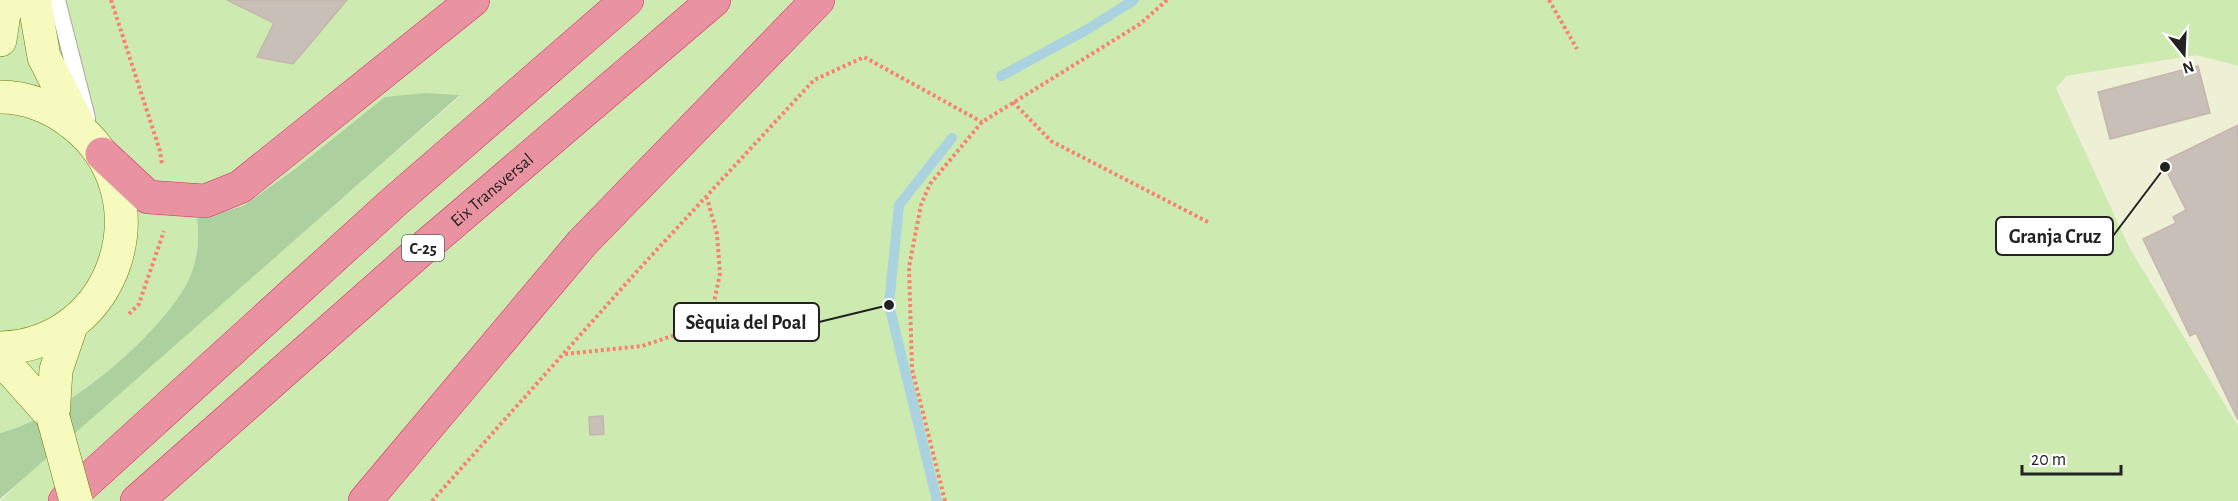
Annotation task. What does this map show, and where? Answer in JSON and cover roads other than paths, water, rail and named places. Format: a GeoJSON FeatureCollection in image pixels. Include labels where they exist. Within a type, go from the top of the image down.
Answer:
{"type":"FeatureCollection","features":[{"type":"Feature","properties":{"kind":"highway"},"geometry":{"type":"LineString","coordinates":[[92,142],[148,197],[205,201],[240,187],[473,0]]}},
{"type":"Feature","properties":{"kind":"highway"},"geometry":{"type":"LineString","coordinates":[[65,501],[394,202],[627,0]]}},
{"type":"Feature","properties":{"kind":"highway","name":"Eix Transversal"},"geometry":{"type":"LineString","coordinates":[[137,501],[414,256],[714,0]]}},
{"type":"Feature","properties":{"kind":"highway"},"geometry":{"type":"LineString","coordinates":[[365,501],[582,243],[818,0]]}},
{"type":"Feature","properties":{"kind":"main road"},"geometry":{"type":"LineString","coordinates":[[0,40],[6,0]]}},
{"type":"Feature","properties":{"kind":"main road"},"geometry":{"type":"LineString","coordinates":[[0,348],[32,343],[72,323],[99,296],[112,271],[121,245],[120,198],[92,142],[44,57],[34,0]]}},
{"type":"Feature","properties":{"kind":"main road"},"geometry":{"type":"LineString","coordinates":[[0,98],[38,104],[53,110],[92,142]]}},
{"type":"Feature","properties":{"kind":"main road"},"geometry":{"type":"LineString","coordinates":[[72,323],[56,370],[52,417],[76,501]]}},
{"type":"Feature","properties":{"kind":"main road"},"geometry":{"type":"LineString","coordinates":[[0,364],[12,371],[52,417]]}},
{"type":"Feature","properties":{"kind":"lane"},"geometry":{"type":"LineString","coordinates":[[57,0],[92,142]]}},
{"type":"Feature","properties":{"kind":"waterway"},"geometry":{"type":"LineString","coordinates":[[1001,76],[1088,29],[1134,0]]}},
{"type":"Feature","properties":{"kind":"waterway"},"geometry":{"type":"LineString","coordinates":[[937,501],[889,305],[899,205],[952,138]]}},
{"type":"Feature","properties":{"kind":"place","name":"Granja Cruz"},"geometry":{"type":"Point","coordinates":[2165,167]}},
{"type":"Feature","properties":{"kind":"place","name":"Sèquia del Poal"},"geometry":{"type":"Point","coordinates":[889,305]}}]}
